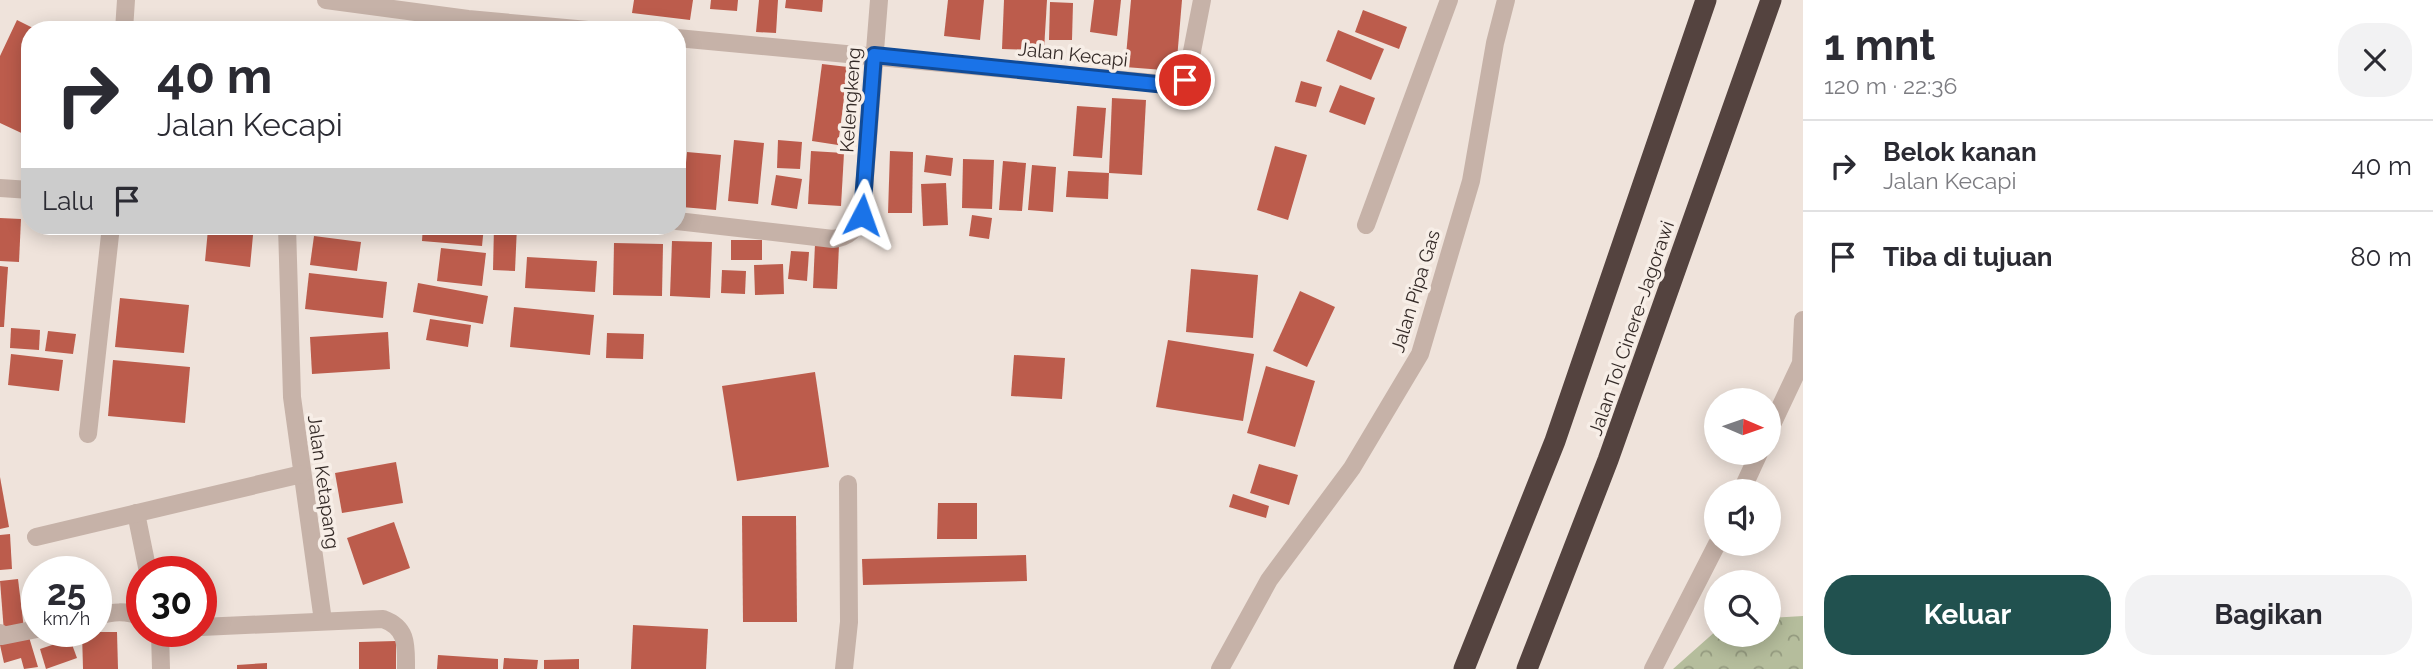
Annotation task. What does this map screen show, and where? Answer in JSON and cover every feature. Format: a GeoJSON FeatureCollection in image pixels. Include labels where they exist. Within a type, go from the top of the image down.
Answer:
{"type":"FeatureCollection","features":[{"type":"Feature","properties":{"kind":"highway","name":"Jalan Tol Cinere–Jagorawi"},"geometry":{"type":"LineString","coordinates":[[1464,669],[1555,441],[1706,0]]}},
{"type":"Feature","properties":{"kind":"highway","name":"Jalan Tol Cinere–Jagorawi"},"geometry":{"type":"LineString","coordinates":[[1527,669],[1608,460],[1771,0]]}},
{"type":"Feature","properties":{"kind":"street"},"geometry":{"type":"LineString","coordinates":[[125,21],[126,0]]}},
{"type":"Feature","properties":{"kind":"street"},"geometry":{"type":"LineString","coordinates":[[326,0],[490,21]]}},
{"type":"Feature","properties":{"kind":"street","name":"Kelengkeng"},"geometry":{"type":"LineString","coordinates":[[686,221],[833,239],[842,238],[857,227],[862,215],[879,0]]}},
{"type":"Feature","properties":{"kind":"street","name":"Jalan Kecapi"},"geometry":{"type":"LineString","coordinates":[[686,39],[1175,85],[1187,77],[1202,0]]}},
{"type":"Feature","properties":{"kind":"street"},"geometry":{"type":"LineString","coordinates":[[1366,225],[1449,0]]}},
{"type":"Feature","properties":{"kind":"street","name":"Jalan Pipa Gas"},"geometry":{"type":"LineString","coordinates":[[1220,669],[1269,580],[1352,468],[1420,354],[1471,181],[1495,43],[1506,0]]}},
{"type":"Feature","properties":{"kind":"street"},"geometry":{"type":"LineString","coordinates":[[0,188],[21,189]]}},
{"type":"Feature","properties":{"kind":"street"},"geometry":{"type":"LineString","coordinates":[[88,434],[110,235]]}},
{"type":"Feature","properties":{"kind":"street","name":"Jalan Ketapang"},"geometry":{"type":"LineString","coordinates":[[287,235],[292,397],[323,621]]}},
{"type":"Feature","properties":{"kind":"street"},"geometry":{"type":"LineString","coordinates":[[1782,403],[1801,363],[1803,320]]}},
{"type":"Feature","properties":{"kind":"street"},"geometry":{"type":"LineString","coordinates":[[36,537],[302,474]]}},
{"type":"Feature","properties":{"kind":"street"},"geometry":{"type":"LineString","coordinates":[[844,669],[849,622],[848,484]]}},
{"type":"Feature","properties":{"kind":"street"},"geometry":{"type":"LineString","coordinates":[[136,513],[145,556]]}},
{"type":"Feature","properties":{"kind":"street"},"geometry":{"type":"LineString","coordinates":[[1653,669],[1711,556]]}},
{"type":"Feature","properties":{"kind":"street"},"geometry":{"type":"LineString","coordinates":[[217,626],[383,620],[391,622],[402,632],[405,639],[406,669]]}},
{"type":"Feature","properties":{"kind":"street"},"geometry":{"type":"LineString","coordinates":[[0,633],[2,636],[21,632]]}},
{"type":"Feature","properties":{"kind":"street"},"geometry":{"type":"LineString","coordinates":[[160,647],[161,669]]}},
{"type":"Feature","properties":{"kind":"green space"},"geometry":{"type":"Polygon","coordinates":[[[1803,616],[1803,669],[1673,669],[1704,642],[1704,647],[1781,647],[1781,617],[1803,616]]]}},
{"type":"Feature","properties":{"kind":"building"},"geometry":{"type":"Polygon","coordinates":[[[634,0],[693,0],[690,20],[632,13],[634,0]]]}},
{"type":"Feature","properties":{"kind":"building"},"geometry":{"type":"Polygon","coordinates":[[[711,0],[738,0],[737,11],[710,9],[711,0]]]}},
{"type":"Feature","properties":{"kind":"building"},"geometry":{"type":"Polygon","coordinates":[[[759,0],[778,0],[776,33],[756,32],[759,0]]]}},
{"type":"Feature","properties":{"kind":"building"},"geometry":{"type":"Polygon","coordinates":[[[786,0],[823,0],[822,12],[785,8],[786,0]]]}},
{"type":"Feature","properties":{"kind":"building"},"geometry":{"type":"Polygon","coordinates":[[[948,0],[984,0],[980,40],[944,36],[948,0]]]}},
{"type":"Feature","properties":{"kind":"building"},"geometry":{"type":"Polygon","coordinates":[[[1004,0],[1047,0],[1044,50],[1002,49],[1004,0]]]}},
{"type":"Feature","properties":{"kind":"building"},"geometry":{"type":"Polygon","coordinates":[[[1094,0],[1121,0],[1117,36],[1090,32],[1094,0]]]}},
{"type":"Feature","properties":{"kind":"building"},"geometry":{"type":"Polygon","coordinates":[[[1131,0],[1182,0],[1176,71],[1125,67],[1131,0]]]}},
{"type":"Feature","properties":{"kind":"building"},"geometry":{"type":"Polygon","coordinates":[[[1050,2],[1073,3],[1072,40],[1049,40],[1050,2]]]}},
{"type":"Feature","properties":{"kind":"building"},"geometry":{"type":"Polygon","coordinates":[[[1363,10],[1407,27],[1399,49],[1355,32],[1363,10]]]}},
{"type":"Feature","properties":{"kind":"building"},"geometry":{"type":"Polygon","coordinates":[[[17,20],[21,22],[21,133],[0,123],[0,56],[17,20]]]}},
{"type":"Feature","properties":{"kind":"building"},"geometry":{"type":"Polygon","coordinates":[[[1338,30],[1384,49],[1371,80],[1326,61],[1338,30]]]}},
{"type":"Feature","properties":{"kind":"building"},"geometry":{"type":"Polygon","coordinates":[[[822,64],[848,67],[838,145],[812,141],[822,64]]]}},
{"type":"Feature","properties":{"kind":"building"},"geometry":{"type":"Polygon","coordinates":[[[1301,81],[1322,87],[1316,107],[1295,102],[1301,81]]]}},
{"type":"Feature","properties":{"kind":"building"},"geometry":{"type":"Polygon","coordinates":[[[1340,85],[1375,98],[1365,125],[1329,112],[1340,85]]]}},
{"type":"Feature","properties":{"kind":"building"},"geometry":{"type":"Polygon","coordinates":[[[1112,98],[1146,100],[1142,175],[1109,173],[1112,98]]]}},
{"type":"Feature","properties":{"kind":"building"},"geometry":{"type":"Polygon","coordinates":[[[1077,106],[1106,108],[1102,158],[1073,156],[1077,106]]]}},
{"type":"Feature","properties":{"kind":"building"},"geometry":{"type":"Polygon","coordinates":[[[734,140],[764,143],[758,204],[728,201],[734,140]]]}},
{"type":"Feature","properties":{"kind":"building"},"geometry":{"type":"Polygon","coordinates":[[[778,140],[802,142],[800,169],[777,168],[778,140]]]}},
{"type":"Feature","properties":{"kind":"building"},"geometry":{"type":"Polygon","coordinates":[[[1275,146],[1307,155],[1288,220],[1257,210],[1275,146]]]}},
{"type":"Feature","properties":{"kind":"building"},"geometry":{"type":"Polygon","coordinates":[[[811,151],[844,153],[841,206],[808,204],[811,151]]]}},
{"type":"Feature","properties":{"kind":"building"},"geometry":{"type":"Polygon","coordinates":[[[890,151],[913,152],[912,213],[888,213],[890,151]]]}},
{"type":"Feature","properties":{"kind":"building"},"geometry":{"type":"Polygon","coordinates":[[[687,152],[721,155],[716,210],[686,207],[687,152]]]}},
{"type":"Feature","properties":{"kind":"building"},"geometry":{"type":"Polygon","coordinates":[[[926,155],[953,158],[951,176],[924,172],[926,155]]]}},
{"type":"Feature","properties":{"kind":"building"},"geometry":{"type":"Polygon","coordinates":[[[963,159],[994,160],[992,209],[962,208],[963,159]]]}},
{"type":"Feature","properties":{"kind":"building"},"geometry":{"type":"Polygon","coordinates":[[[1003,161],[1026,163],[1022,211],[999,210],[1003,161]]]}},
{"type":"Feature","properties":{"kind":"building"},"geometry":{"type":"Polygon","coordinates":[[[1032,165],[1056,167],[1053,212],[1028,210],[1032,165]]]}},
{"type":"Feature","properties":{"kind":"building"},"geometry":{"type":"Polygon","coordinates":[[[1068,171],[1109,173],[1108,199],[1066,197],[1068,171]]]}},
{"type":"Feature","properties":{"kind":"building"},"geometry":{"type":"Polygon","coordinates":[[[776,175],[802,179],[797,209],[771,205],[776,175]]]}},
{"type":"Feature","properties":{"kind":"building"},"geometry":{"type":"Polygon","coordinates":[[[946,183],[948,225],[923,226],[921,184],[946,183]]]}},
{"type":"Feature","properties":{"kind":"building"},"geometry":{"type":"Polygon","coordinates":[[[972,215],[992,218],[989,239],[969,236],[972,215]]]}},
{"type":"Feature","properties":{"kind":"building"},"geometry":{"type":"Polygon","coordinates":[[[0,218],[21,219],[19,262],[0,261],[0,218]]]}},
{"type":"Feature","properties":{"kind":"building"},"geometry":{"type":"Polygon","coordinates":[[[207,235],[253,235],[250,267],[205,261],[207,235]]]}},
{"type":"Feature","properties":{"kind":"building"},"geometry":{"type":"Polygon","coordinates":[[[422,235],[483,235],[482,246],[422,241],[422,235]]]}},
{"type":"Feature","properties":{"kind":"building"},"geometry":{"type":"Polygon","coordinates":[[[494,235],[517,235],[515,271],[493,270],[494,235]]]}},
{"type":"Feature","properties":{"kind":"building"},"geometry":{"type":"Polygon","coordinates":[[[314,236],[361,242],[357,271],[310,265],[314,236]]]}},
{"type":"Feature","properties":{"kind":"building"},"geometry":{"type":"Polygon","coordinates":[[[731,240],[762,240],[762,260],[731,260],[731,240]]]}},
{"type":"Feature","properties":{"kind":"building"},"geometry":{"type":"Polygon","coordinates":[[[672,241],[712,242],[710,298],[670,296],[672,241]]]}},
{"type":"Feature","properties":{"kind":"building"},"geometry":{"type":"Polygon","coordinates":[[[614,243],[663,244],[662,296],[613,295],[614,243]]]}},
{"type":"Feature","properties":{"kind":"building"},"geometry":{"type":"Polygon","coordinates":[[[815,244],[839,245],[837,289],[813,288],[815,244]]]}},
{"type":"Feature","properties":{"kind":"building"},"geometry":{"type":"Polygon","coordinates":[[[441,248],[486,253],[482,286],[437,281],[441,248]]]}},
{"type":"Feature","properties":{"kind":"building"},"geometry":{"type":"Polygon","coordinates":[[[791,251],[809,252],[807,281],[788,279],[791,251]]]}},
{"type":"Feature","properties":{"kind":"building"},"geometry":{"type":"Polygon","coordinates":[[[527,257],[597,261],[595,292],[525,288],[527,257]]]}},
{"type":"Feature","properties":{"kind":"building"},"geometry":{"type":"Polygon","coordinates":[[[783,264],[784,294],[755,295],[754,265],[783,264]]]}},
{"type":"Feature","properties":{"kind":"building"},"geometry":{"type":"Polygon","coordinates":[[[0,266],[8,267],[4,327],[0,327],[0,266]]]}},
{"type":"Feature","properties":{"kind":"building"},"geometry":{"type":"Polygon","coordinates":[[[1191,269],[1258,275],[1253,338],[1186,332],[1191,269]]]}},
{"type":"Feature","properties":{"kind":"building"},"geometry":{"type":"Polygon","coordinates":[[[722,270],[746,271],[745,294],[721,293],[722,270]]]}},
{"type":"Feature","properties":{"kind":"building"},"geometry":{"type":"Polygon","coordinates":[[[309,273],[387,282],[383,318],[305,309],[309,273]]]}},
{"type":"Feature","properties":{"kind":"building"},"geometry":{"type":"Polygon","coordinates":[[[418,283],[488,296],[483,324],[413,312],[418,283]]]}},
{"type":"Feature","properties":{"kind":"building"},"geometry":{"type":"Polygon","coordinates":[[[1300,291],[1335,307],[1307,367],[1273,351],[1300,291]]]}},
{"type":"Feature","properties":{"kind":"building"},"geometry":{"type":"Polygon","coordinates":[[[120,298],[189,305],[184,353],[115,347],[120,298]]]}},
{"type":"Feature","properties":{"kind":"building"},"geometry":{"type":"Polygon","coordinates":[[[514,307],[594,315],[590,355],[510,347],[514,307]]]}},
{"type":"Feature","properties":{"kind":"building"},"geometry":{"type":"Polygon","coordinates":[[[430,319],[471,325],[468,347],[426,340],[430,319]]]}},
{"type":"Feature","properties":{"kind":"building"},"geometry":{"type":"Polygon","coordinates":[[[11,328],[40,330],[39,350],[10,348],[11,328]]]}},
{"type":"Feature","properties":{"kind":"building"},"geometry":{"type":"Polygon","coordinates":[[[48,331],[76,334],[73,354],[45,351],[48,331]]]}},
{"type":"Feature","properties":{"kind":"building"},"geometry":{"type":"Polygon","coordinates":[[[388,332],[390,369],[312,374],[310,337],[388,332]]]}},
{"type":"Feature","properties":{"kind":"building"},"geometry":{"type":"Polygon","coordinates":[[[607,333],[644,334],[643,359],[606,358],[607,333]]]}},
{"type":"Feature","properties":{"kind":"building"},"geometry":{"type":"Polygon","coordinates":[[[1168,340],[1254,354],[1243,421],[1156,407],[1168,340]]]}},
{"type":"Feature","properties":{"kind":"building"},"geometry":{"type":"Polygon","coordinates":[[[11,354],[63,360],[59,391],[8,385],[11,354]]]}},
{"type":"Feature","properties":{"kind":"building"},"geometry":{"type":"Polygon","coordinates":[[[1014,355],[1065,358],[1062,399],[1011,396],[1014,355]]]}},
{"type":"Feature","properties":{"kind":"building"},"geometry":{"type":"Polygon","coordinates":[[[113,360],[190,367],[185,423],[108,416],[113,360]]]}},
{"type":"Feature","properties":{"kind":"building"},"geometry":{"type":"Polygon","coordinates":[[[1266,366],[1315,381],[1295,447],[1247,433],[1266,366]]]}},
{"type":"Feature","properties":{"kind":"building"},"geometry":{"type":"Polygon","coordinates":[[[815,372],[829,467],[737,481],[722,386],[815,372]]]}},
{"type":"Feature","properties":{"kind":"building"},"geometry":{"type":"Polygon","coordinates":[[[396,462],[403,503],[342,513],[335,473],[396,462]]]}},
{"type":"Feature","properties":{"kind":"building"},"geometry":{"type":"Polygon","coordinates":[[[1259,464],[1298,475],[1289,505],[1250,493],[1259,464]]]}},
{"type":"Feature","properties":{"kind":"building"},"geometry":{"type":"Polygon","coordinates":[[[0,477],[9,527],[0,529],[0,477]]]}},
{"type":"Feature","properties":{"kind":"building"},"geometry":{"type":"Polygon","coordinates":[[[1233,494],[1269,506],[1266,518],[1229,507],[1233,494]]]}},
{"type":"Feature","properties":{"kind":"building"},"geometry":{"type":"Polygon","coordinates":[[[938,503],[977,503],[977,539],[937,539],[938,503]]]}},
{"type":"Feature","properties":{"kind":"building"},"geometry":{"type":"Polygon","coordinates":[[[742,516],[796,516],[797,622],[743,622],[742,516]]]}},
{"type":"Feature","properties":{"kind":"building"},"geometry":{"type":"Polygon","coordinates":[[[394,522],[410,568],[363,585],[347,538],[394,522]]]}},
{"type":"Feature","properties":{"kind":"building"},"geometry":{"type":"Polygon","coordinates":[[[10,534],[12,569],[0,570],[0,535],[10,534]]]}},
{"type":"Feature","properties":{"kind":"building"},"geometry":{"type":"Polygon","coordinates":[[[1026,555],[1027,581],[863,585],[862,559],[1026,555]]]}},
{"type":"Feature","properties":{"kind":"building"},"geometry":{"type":"Polygon","coordinates":[[[18,579],[21,629],[4,632],[0,581],[18,579]]]}},
{"type":"Feature","properties":{"kind":"building"},"geometry":{"type":"Polygon","coordinates":[[[633,625],[708,629],[706,669],[631,669],[633,625]]]}},
{"type":"Feature","properties":{"kind":"building"},"geometry":{"type":"Polygon","coordinates":[[[112,632],[117,632],[118,669],[83,669],[82,647],[112,647],[112,632]]]}},
{"type":"Feature","properties":{"kind":"building"},"geometry":{"type":"Polygon","coordinates":[[[21,639],[21,647],[32,647],[38,667],[24,669],[21,658],[4,663],[0,645],[21,639]]]}},
{"type":"Feature","properties":{"kind":"building"},"geometry":{"type":"Polygon","coordinates":[[[396,641],[396,669],[359,669],[359,642],[396,641]]]}},
{"type":"Feature","properties":{"kind":"building"},"geometry":{"type":"Polygon","coordinates":[[[73,647],[77,658],[46,669],[40,649],[73,647]]]}},
{"type":"Feature","properties":{"kind":"building"},"geometry":{"type":"Polygon","coordinates":[[[438,655],[498,659],[498,669],[437,669],[438,655]]]}},
{"type":"Feature","properties":{"kind":"building"},"geometry":{"type":"Polygon","coordinates":[[[504,658],[538,660],[537,669],[503,669],[504,658]]]}},
{"type":"Feature","properties":{"kind":"building"},"geometry":{"type":"Polygon","coordinates":[[[579,659],[579,669],[544,669],[544,660],[579,659]]]}},
{"type":"Feature","properties":{"kind":"building"},"geometry":{"type":"Polygon","coordinates":[[[267,663],[267,669],[237,669],[237,665],[267,663]]]}},
{"type":"Feature","properties":{"kind":"route"},"geometry":{"type":"LineString","coordinates":[[862,215],[874,55],[1166,85],[1175,85],[1185,80]]}}]}
